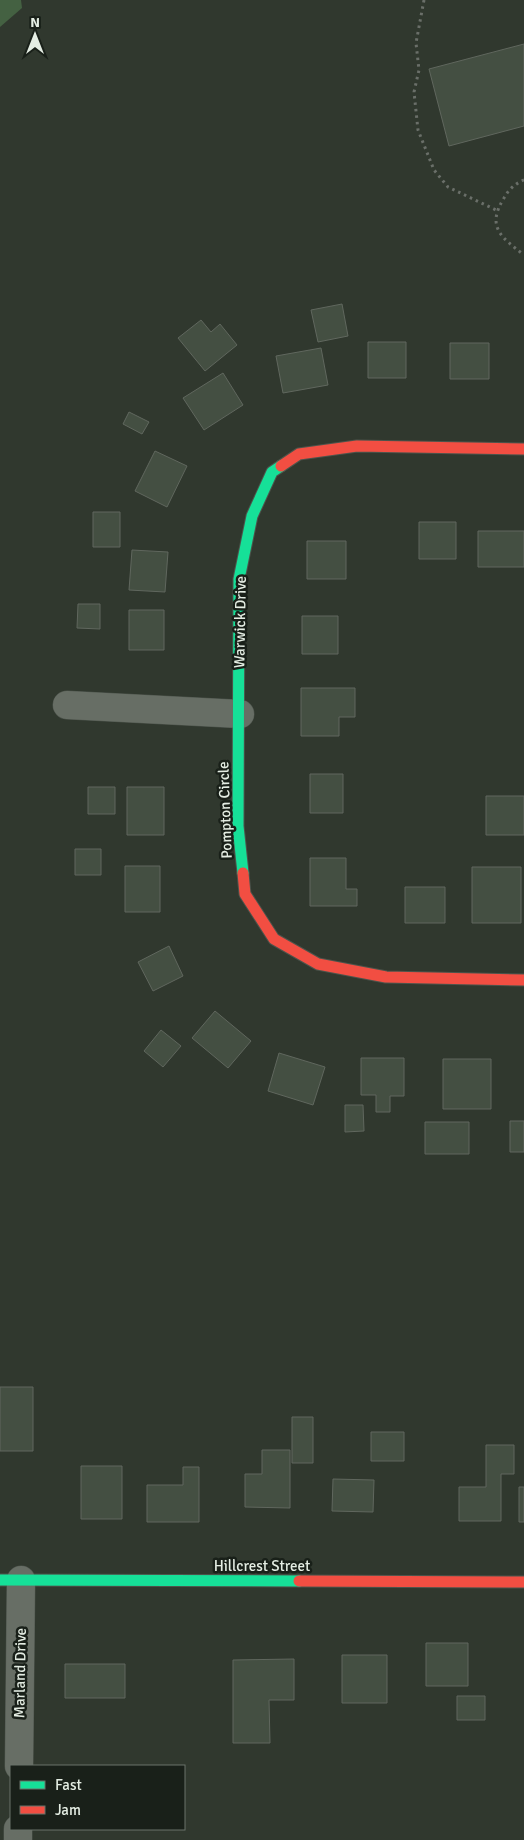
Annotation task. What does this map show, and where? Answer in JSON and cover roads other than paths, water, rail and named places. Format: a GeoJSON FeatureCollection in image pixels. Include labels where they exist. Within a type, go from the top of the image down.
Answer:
{"type":"FeatureCollection","features":[{"type":"Feature","properties":{"kind":"street","name":"Warwick Drive"},"geometry":{"type":"LineString","coordinates":[[240,714],[239,579],[252,516],[272,472],[299,454],[357,446],[524,449]]}},
{"type":"Feature","properties":{"kind":"street"},"geometry":{"type":"LineString","coordinates":[[67,705],[240,714]]}},
{"type":"Feature","properties":{"kind":"street","name":"Pompton Circle"},"geometry":{"type":"LineString","coordinates":[[240,714],[238,826],[245,894],[274,939],[318,964],[386,977],[524,980]]}},
{"type":"Feature","properties":{"kind":"street","name":"Hillcrest Street"},"geometry":{"type":"LineString","coordinates":[[10,1580],[524,1582]]}},
{"type":"Feature","properties":{"kind":"street","name":"Marland Drive"},"geometry":{"type":"LineString","coordinates":[[10,1580],[19,1765]]}}]}
